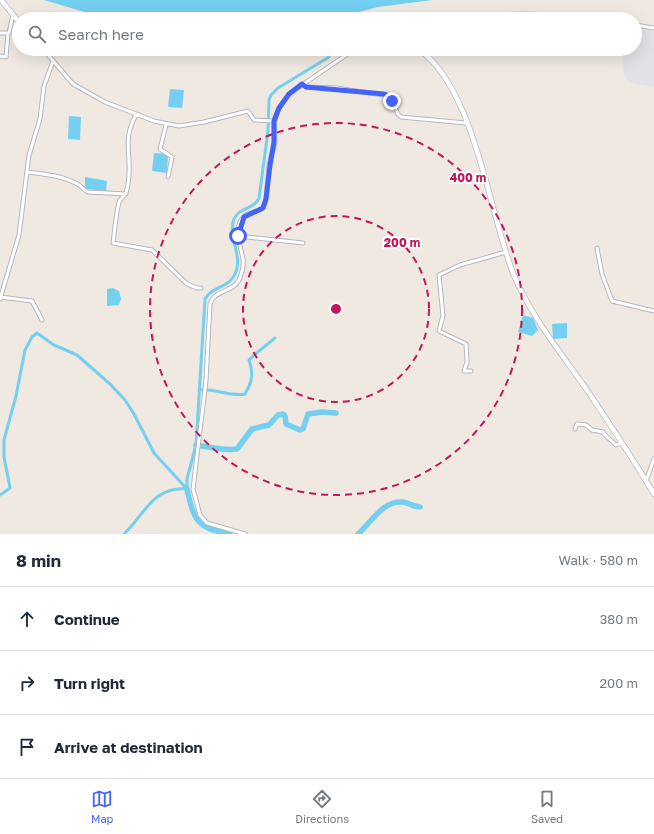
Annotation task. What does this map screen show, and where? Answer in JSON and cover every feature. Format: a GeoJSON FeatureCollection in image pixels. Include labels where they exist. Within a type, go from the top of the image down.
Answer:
{"type":"FeatureCollection","features":[{"type":"Feature","properties":{"kind":"street"},"geometry":{"type":"LineString","coordinates":[[2,0],[12,14]]}},
{"type":"Feature","properties":{"kind":"street"},"geometry":{"type":"LineString","coordinates":[[0,56],[6,57],[8,34],[12,20]]}},
{"type":"Feature","properties":{"kind":"street"},"geometry":{"type":"LineString","coordinates":[[642,26],[654,28]]}},
{"type":"Feature","properties":{"kind":"street"},"geometry":{"type":"LineString","coordinates":[[0,33],[8,34]]}},
{"type":"Feature","properties":{"kind":"street"},"geometry":{"type":"LineString","coordinates":[[49,56],[73,84],[105,102],[136,115],[166,124],[179,126],[204,122],[246,111],[250,113],[254,120],[274,121]]}},
{"type":"Feature","properties":{"kind":"street"},"geometry":{"type":"LineString","coordinates":[[244,534],[212,526],[200,515],[194,496],[193,482],[199,452],[206,381],[210,304],[214,296],[235,285],[240,276],[243,260],[238,236],[244,217],[263,208],[266,199],[274,142],[274,121],[279,108],[289,94],[345,56]]}},
{"type":"Feature","properties":{"kind":"street"},"geometry":{"type":"LineString","coordinates":[[427,56],[432,60],[454,92],[461,106],[478,156],[506,252],[518,285],[547,336],[622,443],[654,494]]}},
{"type":"Feature","properties":{"kind":"street"},"geometry":{"type":"LineString","coordinates":[[42,320],[32,301],[0,298],[18,241],[29,155],[40,119],[44,86],[53,61]]}},
{"type":"Feature","properties":{"kind":"street"},"geometry":{"type":"LineString","coordinates":[[302,84],[306,87],[336,88],[390,96],[394,108],[401,117],[466,122]]}},
{"type":"Feature","properties":{"kind":"street"},"geometry":{"type":"LineString","coordinates":[[136,115],[127,140],[130,168],[126,194],[120,200],[118,207],[113,244],[123,244],[131,247],[152,250],[187,284],[201,288]]}},
{"type":"Feature","properties":{"kind":"street"},"geometry":{"type":"LineString","coordinates":[[166,124],[160,149],[172,157],[168,177]]}},
{"type":"Feature","properties":{"kind":"street"},"geometry":{"type":"LineString","coordinates":[[28,172],[51,175],[80,185],[83,190],[88,192],[126,194]]}},
{"type":"Feature","properties":{"kind":"street"},"geometry":{"type":"LineString","coordinates":[[238,236],[303,243]]}},
{"type":"Feature","properties":{"kind":"street"},"geometry":{"type":"LineString","coordinates":[[598,248],[602,274],[612,301],[654,311]]}},
{"type":"Feature","properties":{"kind":"street"},"geometry":{"type":"LineString","coordinates":[[471,371],[464,371],[467,362],[466,344],[439,331],[443,316],[439,275],[460,265],[506,252]]}},
{"type":"Feature","properties":{"kind":"street"},"geometry":{"type":"LineString","coordinates":[[575,429],[577,424],[586,425],[592,430],[603,432],[616,445],[622,443]]}},
{"type":"Feature","properties":{"kind":"street"},"geometry":{"type":"LineString","coordinates":[[646,481],[654,459]]}},
{"type":"Feature","properties":{"kind":"shaded area"},"geometry":{"type":"Polygon","coordinates":[[[642,29],[654,31],[654,87],[630,83],[624,75],[622,56],[642,56],[642,29]]]}},
{"type":"Feature","properties":{"kind":"water"},"geometry":{"type":"Polygon","coordinates":[[[44,0],[433,0],[378,7],[358,12],[84,12],[44,0]]]}},
{"type":"Feature","properties":{"kind":"water"},"geometry":{"type":"Polygon","coordinates":[[[170,89],[184,90],[182,108],[168,107],[170,89]]]}},
{"type":"Feature","properties":{"kind":"water"},"geometry":{"type":"Polygon","coordinates":[[[69,116],[81,117],[80,140],[68,139],[69,116]]]}},
{"type":"Feature","properties":{"kind":"water"},"geometry":{"type":"Polygon","coordinates":[[[154,153],[168,154],[167,173],[152,171],[154,153]]]}},
{"type":"Feature","properties":{"kind":"water"},"geometry":{"type":"Polygon","coordinates":[[[85,177],[107,181],[106,191],[85,189],[85,177]]]}},
{"type":"Feature","properties":{"kind":"water"},"geometry":{"type":"Polygon","coordinates":[[[113,288],[119,291],[121,299],[119,305],[107,306],[107,289],[113,288]]]}},
{"type":"Feature","properties":{"kind":"water"},"geometry":{"type":"Polygon","coordinates":[[[523,315],[533,318],[538,330],[532,336],[518,332],[523,315]]]}},
{"type":"Feature","properties":{"kind":"water"},"geometry":{"type":"Polygon","coordinates":[[[567,323],[567,338],[553,339],[552,324],[567,323]]]}},
{"type":"Feature","properties":{"kind":"waterway"},"geometry":{"type":"LineString","coordinates":[[124,534],[158,497],[175,489],[187,489],[187,479],[196,445],[205,299],[212,292],[229,282],[235,274],[238,261],[232,226],[236,215],[257,202],[259,198],[268,131],[269,100],[271,95],[278,88],[329,56]]}},
{"type":"Feature","properties":{"kind":"waterway"},"geometry":{"type":"LineString","coordinates":[[0,495],[10,488],[4,457],[4,440],[16,396],[25,350],[32,337],[37,333],[54,345],[77,355],[110,384],[125,400],[134,414],[154,453],[187,489]]}},
{"type":"Feature","properties":{"kind":"waterway"},"geometry":{"type":"LineString","coordinates":[[199,390],[211,390],[239,395],[245,394],[252,378],[249,360],[275,338]]}},
{"type":"Feature","properties":{"kind":"waterway"},"geometry":{"type":"LineString","coordinates":[[196,445],[222,449],[237,449],[252,429],[269,425],[278,415],[283,414],[285,416],[286,424],[300,430],[303,429],[308,414],[322,412],[336,413]]}},
{"type":"Feature","properties":{"kind":"waterway"},"geometry":{"type":"LineString","coordinates":[[187,489],[192,509],[199,522],[211,529],[230,534]]}},
{"type":"Feature","properties":{"kind":"waterway"},"geometry":{"type":"LineString","coordinates":[[358,534],[377,514],[395,502],[402,502],[420,507]]}},
{"type":"Feature","properties":{"kind":"route"},"geometry":{"type":"LineString","coordinates":[[238,236],[239,228],[244,217],[263,208],[266,199],[275,135],[274,121],[281,104],[289,94],[302,84],[306,87],[336,88],[384,94],[390,96],[392,101]]}}]}
